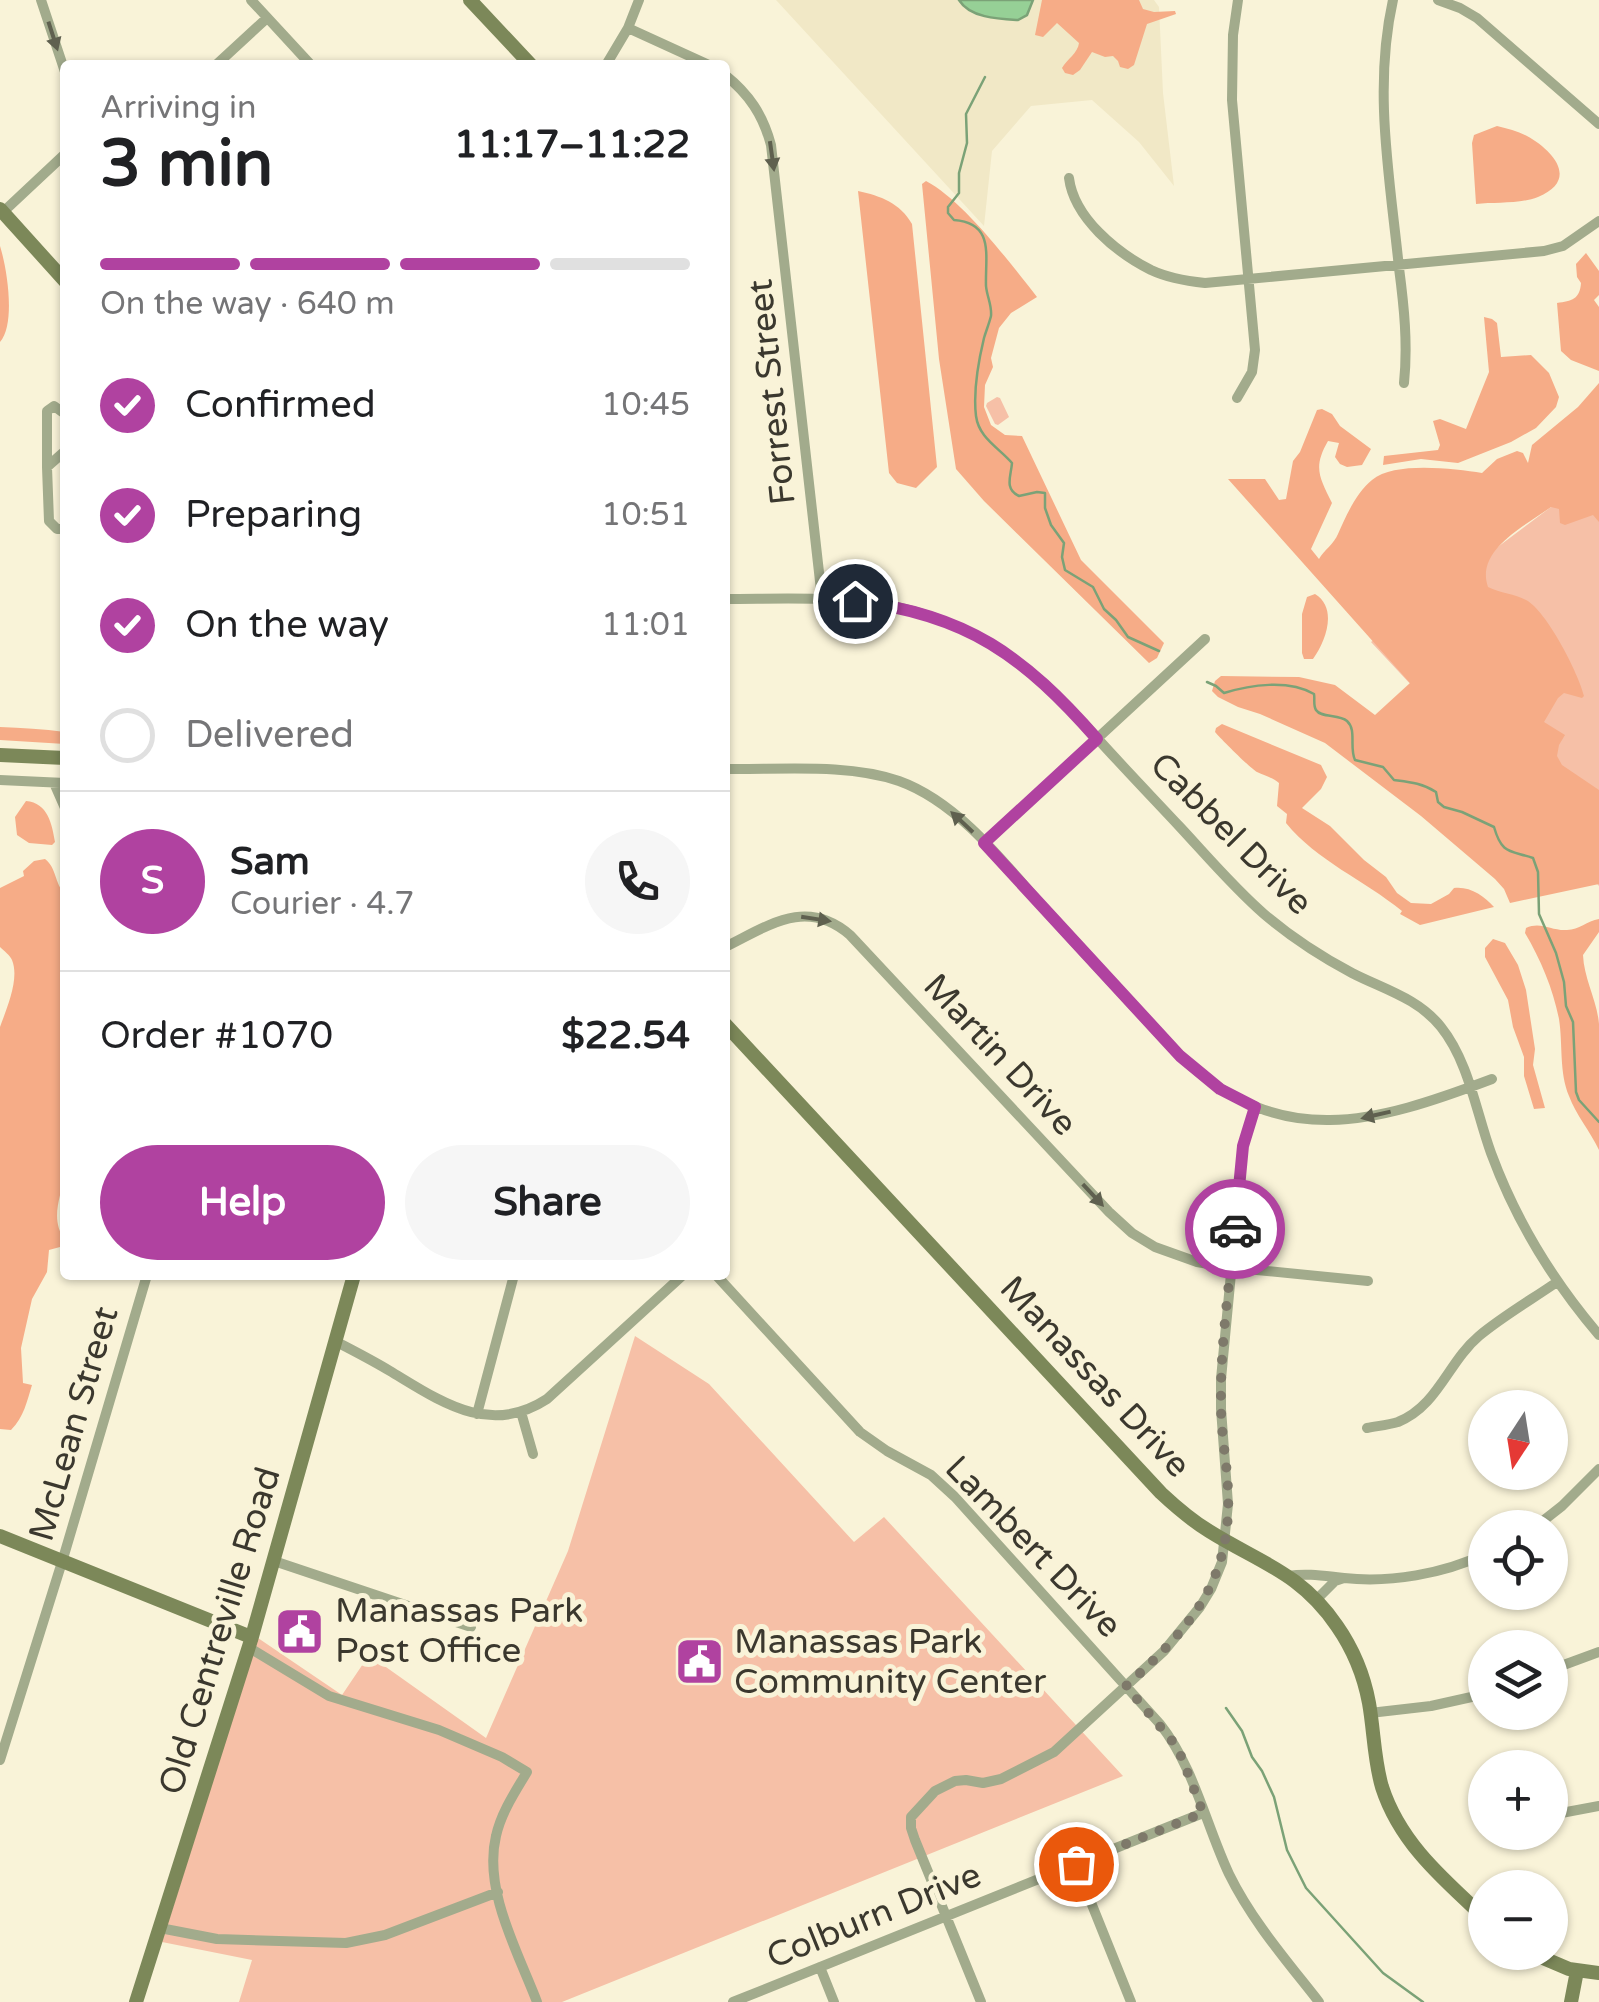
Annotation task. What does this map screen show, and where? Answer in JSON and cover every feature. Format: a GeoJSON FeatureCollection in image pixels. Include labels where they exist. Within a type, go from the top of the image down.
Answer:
{"type":"FeatureCollection","features":[{"type":"Feature","properties":{"kind":"main road"},"geometry":{"type":"LineString","coordinates":[[470,0],[525,60]]}},
{"type":"Feature","properties":{"kind":"main road"},"geometry":{"type":"LineString","coordinates":[[1,211],[60,276]]}},
{"type":"Feature","properties":{"kind":"main road"},"geometry":{"type":"LineString","coordinates":[[0,755],[60,758]]}},
{"type":"Feature","properties":{"kind":"main road","name":"Manassas Drive"},"geometry":{"type":"LineString","coordinates":[[730,1029],[1160,1493],[1194,1522],[1288,1576],[1316,1600],[1336,1624],[1365,1684],[1379,1775],[1398,1824],[1430,1866],[1468,1902]]}},
{"type":"Feature","properties":{"kind":"main road","name":"Old Centreville Road"},"geometry":{"type":"LineString","coordinates":[[136,2002],[250,1642],[353,1280]]}},
{"type":"Feature","properties":{"kind":"main road"},"geometry":{"type":"LineString","coordinates":[[0,1536],[250,1642]]}},
{"type":"Feature","properties":{"kind":"main road"},"geometry":{"type":"LineString","coordinates":[[1568,1968],[1599,1973]]}},
{"type":"Feature","properties":{"kind":"main road"},"geometry":{"type":"LineString","coordinates":[[1571,2002],[1578,1971]]}},
{"type":"Feature","properties":{"kind":"street"},"geometry":{"type":"LineString","coordinates":[[41,0],[61,60]]}},
{"type":"Feature","properties":{"kind":"street"},"geometry":{"type":"LineString","coordinates":[[251,0],[306,60]]}},
{"type":"Feature","properties":{"kind":"street"},"geometry":{"type":"LineString","coordinates":[[609,60],[639,0]]}},
{"type":"Feature","properties":{"kind":"street"},"geometry":{"type":"LineString","coordinates":[[1237,398],[1247,384],[1254,360],[1232,100],[1231,64],[1238,0]]}},
{"type":"Feature","properties":{"kind":"street"},"geometry":{"type":"LineString","coordinates":[[1393,0],[1385,44],[1383,99],[1406,337],[1404,382]]}},
{"type":"Feature","properties":{"kind":"street"},"geometry":{"type":"LineString","coordinates":[[1438,0],[1471,14],[1599,124]]}},
{"type":"Feature","properties":{"kind":"street"},"geometry":{"type":"LineString","coordinates":[[221,60],[267,18]]}},
{"type":"Feature","properties":{"kind":"street"},"geometry":{"type":"LineString","coordinates":[[628,28],[698,60]]}},
{"type":"Feature","properties":{"kind":"street","name":"Forrest Street"},"geometry":{"type":"LineString","coordinates":[[730,79],[756,106],[771,145],[822,599]]}},
{"type":"Feature","properties":{"kind":"street"},"geometry":{"type":"LineString","coordinates":[[1,211],[60,158]]}},
{"type":"Feature","properties":{"kind":"street"},"geometry":{"type":"LineString","coordinates":[[1068,178],[1080,209],[1106,238],[1139,263],[1186,281],[1220,283],[1544,251],[1563,246],[1599,222]]}},
{"type":"Feature","properties":{"kind":"street"},"geometry":{"type":"LineString","coordinates":[[60,410],[54,406],[47,410],[49,522],[60,528]]}},
{"type":"Feature","properties":{"kind":"street"},"geometry":{"type":"LineString","coordinates":[[47,467],[60,455]]}},
{"type":"Feature","properties":{"kind":"street","name":"Cabbel Drive"},"geometry":{"type":"LineString","coordinates":[[730,598],[822,599],[905,609],[982,637],[1010,656],[1050,690],[1261,911],[1314,951],[1403,996],[1441,1027],[1470,1088],[1504,1184],[1541,1258],[1599,1335]]}},
{"type":"Feature","properties":{"kind":"street"},"geometry":{"type":"LineString","coordinates":[[984,843],[1205,639]]}},
{"type":"Feature","properties":{"kind":"street"},"geometry":{"type":"LineString","coordinates":[[730,768],[839,770],[892,779],[934,798],[984,843],[1180,1056],[1220,1089],[1255,1107],[1296,1118],[1344,1121],[1383,1115],[1492,1080]]}},
{"type":"Feature","properties":{"kind":"street"},"geometry":{"type":"LineString","coordinates":[[0,780],[59,783]]}},
{"type":"Feature","properties":{"kind":"street","name":"Martin Drive"},"geometry":{"type":"LineString","coordinates":[[730,944],[790,918],[811,916],[835,924],[850,935],[1118,1220],[1145,1242],[1173,1255],[1231,1268],[1368,1280]]}},
{"type":"Feature","properties":{"kind":"street"},"geometry":{"type":"LineString","coordinates":[[981,2002],[911,1828],[914,1812],[944,1785],[966,1780],[992,1782],[1054,1752],[1164,1651],[1211,1589],[1222,1562],[1225,1540],[1228,1494],[1221,1379],[1243,1146],[1255,1107]]}},
{"type":"Feature","properties":{"kind":"street","name":"McLean Street"},"geometry":{"type":"LineString","coordinates":[[0,1760],[146,1280]]}},
{"type":"Feature","properties":{"kind":"street"},"geometry":{"type":"LineString","coordinates":[[477,1414],[513,1280]]}},
{"type":"Feature","properties":{"kind":"street"},"geometry":{"type":"LineString","coordinates":[[336,1341],[443,1403],[477,1414],[521,1412],[546,1399],[677,1280]]}},
{"type":"Feature","properties":{"kind":"street","name":"Lambert Drive"},"geometry":{"type":"LineString","coordinates":[[721,1280],[860,1432],[887,1452],[931,1475],[955,1498],[1173,1742],[1244,1902],[1319,2002]]}},
{"type":"Feature","properties":{"kind":"street"},"geometry":{"type":"LineString","coordinates":[[1367,1428],[1394,1424],[1418,1410],[1477,1337],[1557,1282]]}},
{"type":"Feature","properties":{"kind":"street"},"geometry":{"type":"LineString","coordinates":[[521,1412],[533,1454]]}},
{"type":"Feature","properties":{"kind":"street"},"geometry":{"type":"LineString","coordinates":[[1557,1510],[1599,1469]]}},
{"type":"Feature","properties":{"kind":"street"},"geometry":{"type":"LineString","coordinates":[[1288,1576],[1414,1575],[1468,1560]]}},
{"type":"Feature","properties":{"kind":"street"},"geometry":{"type":"LineString","coordinates":[[274,1561],[471,1628]]}},
{"type":"Feature","properties":{"kind":"street"},"geometry":{"type":"LineString","coordinates":[[1316,1600],[1335,1581],[1345,1578]]}},
{"type":"Feature","properties":{"kind":"street"},"geometry":{"type":"LineString","coordinates":[[250,1642],[329,1696],[440,1730],[502,1756],[527,1772],[502,1816],[493,1861],[506,1925],[537,2002]]}},
{"type":"Feature","properties":{"kind":"street"},"geometry":{"type":"LineString","coordinates":[[1568,1663],[1599,1652]]}},
{"type":"Feature","properties":{"kind":"street"},"geometry":{"type":"LineString","coordinates":[[1370,1713],[1468,1699]]}},
{"type":"Feature","properties":{"kind":"street"},"geometry":{"type":"LineString","coordinates":[[1568,1812],[1599,1806]]}},
{"type":"Feature","properties":{"kind":"street","name":"Colburn Drive"},"geometry":{"type":"LineString","coordinates":[[733,2002],[1203,1813]]}},
{"type":"Feature","properties":{"kind":"street"},"geometry":{"type":"LineString","coordinates":[[1076,1864],[1131,2002]]}},
{"type":"Feature","properties":{"kind":"street"},"geometry":{"type":"LineString","coordinates":[[160,1928],[217,1939],[346,1943],[386,1935],[498,1892]]}},
{"type":"Feature","properties":{"kind":"street"},"geometry":{"type":"LineString","coordinates":[[820,1967],[834,2002]]}},
{"type":"Feature","properties":{"kind":"shaded area"},"geometry":{"type":"Polygon","coordinates":[[[776,0],[1154,0],[1159,7],[1163,93],[1174,186],[1139,142],[1092,100],[1031,106],[992,151],[984,226],[776,0]]]}},
{"type":"Feature","properties":{"kind":"shaded area"},"geometry":{"type":"Polygon","coordinates":[[[959,0],[1033,0],[1027,15],[1018,20],[977,14],[959,0]]]}},
{"type":"Feature","properties":{"kind":"shaded area"},"geometry":{"type":"Polygon","coordinates":[[[1042,0],[1139,0],[1143,9],[1176,14],[1147,24],[1134,65],[1128,69],[1120,67],[1113,56],[1092,52],[1073,75],[1062,68],[1079,43],[1057,23],[1043,37],[1035,35],[1042,0]]]}},
{"type":"Feature","properties":{"kind":"shaded area"},"geometry":{"type":"Polygon","coordinates":[[[1497,126],[1527,136],[1553,157],[1560,174],[1550,190],[1523,201],[1476,204],[1474,135],[1497,126]]]}},
{"type":"Feature","properties":{"kind":"shaded area"},"geometry":{"type":"Polygon","coordinates":[[[926,181],[971,218],[1037,297],[1011,313],[999,328],[991,358],[993,367],[985,385],[984,407],[991,425],[1005,435],[1022,436],[1081,560],[1164,643],[1157,658],[1149,663],[956,469],[939,359],[922,184],[926,181]]]}},
{"type":"Feature","properties":{"kind":"shaded area"},"geometry":{"type":"Polygon","coordinates":[[[858,191],[889,202],[912,224],[937,467],[916,488],[897,483],[889,473],[858,191]]]}},
{"type":"Feature","properties":{"kind":"shaded area"},"geometry":{"type":"Polygon","coordinates":[[[0,246],[9,310],[0,342],[0,246]]]}},
{"type":"Feature","properties":{"kind":"shaded area"},"geometry":{"type":"Polygon","coordinates":[[[1586,253],[1599,271],[1599,295],[1594,300],[1599,307],[1599,371],[1571,360],[1561,351],[1557,303],[1571,300],[1579,293],[1581,283],[1576,264],[1586,253]]]}},
{"type":"Feature","properties":{"kind":"shaded area"},"geometry":{"type":"Polygon","coordinates":[[[1484,317],[1497,323],[1501,357],[1531,355],[1549,373],[1559,397],[1556,407],[1536,428],[1458,463],[1421,459],[1383,465],[1384,456],[1438,450],[1433,421],[1440,419],[1466,429],[1489,372],[1484,317]]]}},
{"type":"Feature","properties":{"kind":"shaded area"},"geometry":{"type":"Polygon","coordinates":[[[1599,383],[1599,522],[1593,515],[1565,525],[1560,523],[1559,509],[1551,507],[1495,550],[1486,574],[1488,587],[1526,600],[1543,616],[1581,686],[1582,698],[1564,693],[1544,722],[1565,735],[1557,756],[1562,765],[1599,790],[1599,884],[1510,903],[1495,879],[1325,743],[1238,707],[1212,691],[1221,676],[1299,677],[1335,685],[1375,715],[1410,683],[1228,479],[1265,479],[1279,500],[1286,499],[1293,461],[1317,410],[1332,414],[1340,426],[1371,449],[1362,465],[1347,467],[1335,457],[1339,443],[1328,441],[1323,450],[1320,472],[1332,503],[1311,549],[1319,559],[1336,538],[1356,498],[1372,480],[1410,468],[1482,473],[1497,459],[1517,451],[1523,453],[1528,463],[1532,445],[1578,407],[1599,383]]]}},
{"type":"Feature","properties":{"kind":"shaded area"},"geometry":{"type":"Polygon","coordinates":[[[997,397],[1009,417],[998,425],[986,406],[997,397]]]}},
{"type":"Feature","properties":{"kind":"shaded area"},"geometry":{"type":"Polygon","coordinates":[[[1599,471],[1599,886],[1371,642],[1599,471]]]}},
{"type":"Feature","properties":{"kind":"shaded area"},"geometry":{"type":"Polygon","coordinates":[[[1315,594],[1326,608],[1328,625],[1313,659],[1304,659],[1302,614],[1307,597],[1315,594]]]}},
{"type":"Feature","properties":{"kind":"shaded area"},"geometry":{"type":"Polygon","coordinates":[[[1222,724],[1321,765],[1327,777],[1302,808],[1330,826],[1411,903],[1431,904],[1460,888],[1476,893],[1494,907],[1420,925],[1400,914],[1402,911],[1298,836],[1286,823],[1287,814],[1277,806],[1279,783],[1253,769],[1223,741],[1215,732],[1222,724]]]}},
{"type":"Feature","properties":{"kind":"shaded area"},"geometry":{"type":"Polygon","coordinates":[[[0,727],[60,731],[60,744],[0,740],[0,727]]]}},
{"type":"Feature","properties":{"kind":"shaded area"},"geometry":{"type":"Polygon","coordinates":[[[26,801],[39,806],[48,816],[55,842],[52,845],[29,843],[17,835],[15,817],[26,801]]]}},
{"type":"Feature","properties":{"kind":"shaded area"},"geometry":{"type":"Polygon","coordinates":[[[45,859],[60,886],[60,1247],[49,1250],[47,1272],[32,1299],[21,1348],[23,1383],[32,1385],[22,1414],[11,1430],[0,1429],[0,1027],[11,994],[14,968],[0,947],[0,888],[24,876],[23,871],[34,861],[45,859]]]}},
{"type":"Feature","properties":{"kind":"shaded area"},"geometry":{"type":"Polygon","coordinates":[[[1599,919],[1599,932],[1583,955],[1599,1024],[1599,1150],[1566,1087],[1556,1008],[1546,975],[1525,933],[1531,926],[1571,930],[1599,919]]]}},
{"type":"Feature","properties":{"kind":"shaded area"},"geometry":{"type":"Polygon","coordinates":[[[1493,939],[1505,943],[1526,990],[1535,1049],[1533,1065],[1545,1108],[1534,1109],[1508,1000],[1485,957],[1485,948],[1493,939]]]}},
{"type":"Feature","properties":{"kind":"shaded area"},"geometry":{"type":"Polygon","coordinates":[[[635,1336],[709,1384],[854,1542],[884,1517],[1123,1776],[562,2002],[239,2002],[252,1960],[162,1942],[258,1638],[342,1695],[369,1655],[486,1738],[568,1551],[635,1336]]]}},
{"type":"Feature","properties":{"kind":"waterway"},"geometry":{"type":"LineString","coordinates":[[985,77],[966,114],[967,143],[959,173],[959,193],[948,207],[954,220],[976,227],[985,243],[991,316],[977,377],[978,424],[1012,463],[1011,490],[1019,496],[1045,493],[1051,525],[1064,543],[1065,570],[1093,587],[1104,609],[1128,637],[1159,651]]}},
{"type":"Feature","properties":{"kind":"waterway"},"geometry":{"type":"LineString","coordinates":[[1207,682],[1224,693],[1281,685],[1314,694],[1318,712],[1344,719],[1350,725],[1355,760],[1383,767],[1394,780],[1431,789],[1444,807],[1494,827],[1504,847],[1533,858],[1538,872],[1539,914],[1556,953],[1573,1022],[1576,1092],[1599,1122]]}},
{"type":"Feature","properties":{"kind":"waterway"},"geometry":{"type":"LineString","coordinates":[[1226,1708],[1242,1731],[1274,1797],[1287,1850],[1306,1888],[1383,1973],[1423,2002]]}},
{"type":"Feature","properties":{"kind":"way so far"},"geometry":{"type":"LineString","coordinates":[[1076,1864],[1203,1813],[1173,1742],[1126,1686],[1190,1620],[1211,1589],[1222,1562],[1228,1494],[1221,1379],[1235,1229]]}},
{"type":"Feature","properties":{"kind":"place","name":"Manassas Park Post Office"},"geometry":{"type":"Point","coordinates":[300,1631]}},
{"type":"Feature","properties":{"kind":"place","name":"Manassas Park Community Center"},"geometry":{"type":"Point","coordinates":[699,1662]}},
{"type":"Feature","properties":{"kind":"route"},"geometry":{"type":"LineString","coordinates":[[855,601],[905,609],[982,637],[1050,690],[1097,739],[984,843],[1180,1056],[1220,1089],[1255,1107],[1243,1146],[1235,1229]]}}]}
